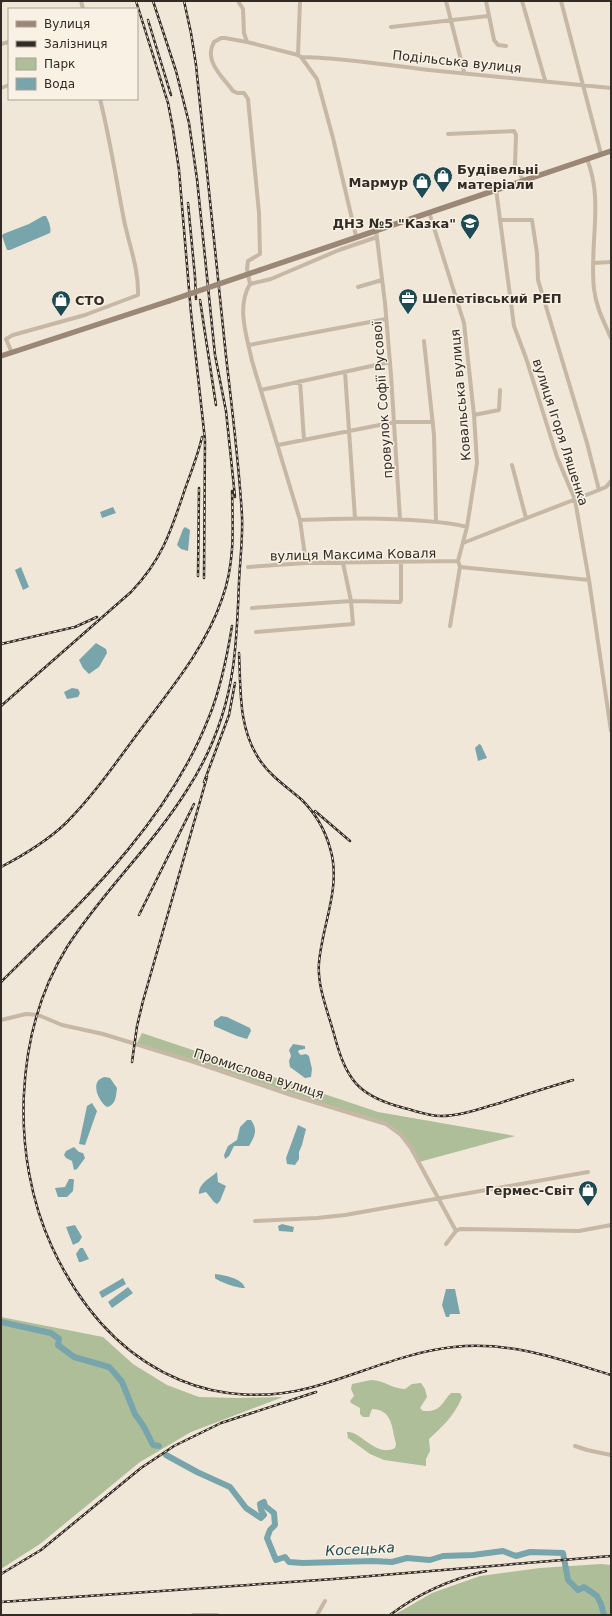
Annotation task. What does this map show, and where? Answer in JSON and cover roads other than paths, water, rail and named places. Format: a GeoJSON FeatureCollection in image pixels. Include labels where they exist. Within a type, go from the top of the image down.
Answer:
{"type":"FeatureCollection","features":[{"type":"Feature","properties":{"kind":"main road"},"geometry":{"type":"LineString","coordinates":[[1,356],[169,301],[356,236],[441,209],[522,180],[611,151]]}},
{"type":"Feature","properties":{"kind":"street"},"geometry":{"type":"LineString","coordinates":[[238,1],[243,9],[244,33],[247,42]]}},
{"type":"Feature","properties":{"kind":"street"},"geometry":{"type":"LineString","coordinates":[[300,1],[300,56],[317,79],[333,138],[356,236]]}},
{"type":"Feature","properties":{"kind":"street"},"geometry":{"type":"LineString","coordinates":[[446,1],[464,72]]}},
{"type":"Feature","properties":{"kind":"street"},"geometry":{"type":"LineString","coordinates":[[486,1],[494,42],[498,45],[506,46]]}},
{"type":"Feature","properties":{"kind":"street"},"geometry":{"type":"LineString","coordinates":[[522,1],[545,80]]}},
{"type":"Feature","properties":{"kind":"street"},"geometry":{"type":"LineString","coordinates":[[561,1],[601,154]]}},
{"type":"Feature","properties":{"kind":"street"},"geometry":{"type":"LineString","coordinates":[[391,27],[488,16]]}},
{"type":"Feature","properties":{"kind":"street","name":"Подільська вулиця"},"geometry":{"type":"LineString","coordinates":[[250,284],[247,269],[248,261],[260,254],[258,205],[248,99],[244,93],[237,93],[233,91],[213,64],[210,54],[214,42],[221,38],[247,42],[300,56],[361,60],[428,70],[464,72],[611,88]]}},
{"type":"Feature","properties":{"kind":"street"},"geometry":{"type":"LineString","coordinates":[[12,353],[6,339],[13,335],[84,316],[138,295],[139,281],[124,221],[109,136],[100,100]]}},
{"type":"Feature","properties":{"kind":"street"},"geometry":{"type":"LineString","coordinates":[[448,134],[514,131],[516,135],[515,165],[522,180]]}},
{"type":"Feature","properties":{"kind":"street"},"geometry":{"type":"LineString","coordinates":[[587,158],[595,188],[596,208],[593,263],[594,290],[597,304],[611,338]]}},
{"type":"Feature","properties":{"kind":"street","name":"вулиця Ігоря Ляшенка"},"geometry":{"type":"LineString","coordinates":[[496,189],[502,220],[514,326],[526,358],[557,457],[575,500],[589,580],[611,731]]}},
{"type":"Feature","properties":{"kind":"street","name":"Ковальська вулиця"},"geometry":{"type":"LineString","coordinates":[[429,212],[464,323],[474,415],[477,463],[467,527],[458,561]]}},
{"type":"Feature","properties":{"kind":"street"},"geometry":{"type":"LineString","coordinates":[[502,220],[532,220],[537,253],[538,280],[587,443],[599,490]]}},
{"type":"Feature","properties":{"kind":"street","name":"провулок Софії Русової"},"geometry":{"type":"LineString","coordinates":[[376,230],[390,362],[400,518]]}},
{"type":"Feature","properties":{"kind":"street"},"geometry":{"type":"LineString","coordinates":[[306,563],[300,520],[249,345],[242,311],[245,295],[250,284],[270,279],[339,250],[377,237]]}},
{"type":"Feature","properties":{"kind":"street"},"geometry":{"type":"LineString","coordinates":[[593,263],[611,262]]}},
{"type":"Feature","properties":{"kind":"street"},"geometry":{"type":"LineString","coordinates":[[358,287],[382,280]]}},
{"type":"Feature","properties":{"kind":"street"},"geometry":{"type":"LineString","coordinates":[[249,345],[386,319]]}},
{"type":"Feature","properties":{"kind":"street"},"geometry":{"type":"LineString","coordinates":[[424,341],[434,435],[436,522]]}},
{"type":"Feature","properties":{"kind":"street"},"geometry":{"type":"LineString","coordinates":[[261,390],[390,362]]}},
{"type":"Feature","properties":{"kind":"street"},"geometry":{"type":"LineString","coordinates":[[345,372],[355,518]]}},
{"type":"Feature","properties":{"kind":"street"},"geometry":{"type":"LineString","coordinates":[[300,381],[304,440]]}},
{"type":"Feature","properties":{"kind":"street"},"geometry":{"type":"LineString","coordinates":[[474,415],[499,410],[500,390]]}},
{"type":"Feature","properties":{"kind":"street"},"geometry":{"type":"LineString","coordinates":[[278,445],[395,422],[433,422]]}},
{"type":"Feature","properties":{"kind":"street"},"geometry":{"type":"LineString","coordinates":[[512,465],[526,518]]}},
{"type":"Feature","properties":{"kind":"street"},"geometry":{"type":"LineString","coordinates":[[462,543],[575,500],[606,487],[611,481]]}},
{"type":"Feature","properties":{"kind":"street"},"geometry":{"type":"LineString","coordinates":[[300,520],[400,518],[456,524],[467,527]]}},
{"type":"Feature","properties":{"kind":"street"},"geometry":{"type":"LineString","coordinates":[[450,626],[460,567],[458,561]]}},
{"type":"Feature","properties":{"kind":"street","name":"вулиця Максима Коваля"},"geometry":{"type":"LineString","coordinates":[[248,567],[306,563],[401,563],[458,561]]}},
{"type":"Feature","properties":{"kind":"street"},"geometry":{"type":"LineString","coordinates":[[256,632],[353,624],[351,600],[343,563]]}},
{"type":"Feature","properties":{"kind":"street"},"geometry":{"type":"LineString","coordinates":[[252,608],[351,600],[400,602],[401,563]]}},
{"type":"Feature","properties":{"kind":"street"},"geometry":{"type":"LineString","coordinates":[[460,567],[589,580]]}},
{"type":"Feature","properties":{"kind":"street","name":"Промислова вулиця"},"geometry":{"type":"LineString","coordinates":[[1,1020],[26,1014],[38,1015],[62,1025],[103,1034],[386,1124],[401,1135],[411,1148],[456,1231]]}},
{"type":"Feature","properties":{"kind":"street"},"geometry":{"type":"LineString","coordinates":[[255,1221],[345,1215],[588,1172]]}},
{"type":"Feature","properties":{"kind":"street"},"geometry":{"type":"LineString","coordinates":[[446,1244],[456,1231],[460,1229],[579,1231],[611,1225]]}},
{"type":"Feature","properties":{"kind":"street"},"geometry":{"type":"LineString","coordinates":[[575,1446],[611,1455]]}},
{"type":"Feature","properties":{"kind":"street"},"geometry":{"type":"LineString","coordinates":[[318,1615],[325,1601]]}},
{"type":"Feature","properties":{"kind":"street"},"geometry":{"type":"LineString","coordinates":[[193,1614],[217,1615]]}},
{"type":"Feature","properties":{"kind":"water"},"geometry":{"type":"Polygon","coordinates":[[[43,216],[46,216],[49,222],[50,233],[7,250],[2,236],[3,234],[29,224],[43,216]]]}},
{"type":"Feature","properties":{"kind":"water"},"geometry":{"type":"Polygon","coordinates":[[[113,507],[116,513],[102,518],[100,512],[113,507]]]}},
{"type":"Feature","properties":{"kind":"water"},"geometry":{"type":"Polygon","coordinates":[[[185,527],[190,530],[188,551],[181,549],[177,545],[185,527]]]}},
{"type":"Feature","properties":{"kind":"water"},"geometry":{"type":"Polygon","coordinates":[[[21,567],[29,587],[23,590],[15,570],[21,567]]]}},
{"type":"Feature","properties":{"kind":"water"},"geometry":{"type":"Polygon","coordinates":[[[96,643],[106,649],[107,653],[99,667],[89,674],[83,668],[79,660],[96,643]]]}},
{"type":"Feature","properties":{"kind":"water"},"geometry":{"type":"Polygon","coordinates":[[[72,688],[78,689],[80,693],[78,697],[67,699],[64,692],[72,688]]]}},
{"type":"Feature","properties":{"kind":"water"},"geometry":{"type":"Polygon","coordinates":[[[479,744],[481,745],[487,758],[478,761],[475,748],[479,744]]]}},
{"type":"Feature","properties":{"kind":"water"},"geometry":{"type":"Polygon","coordinates":[[[221,1016],[227,1017],[250,1028],[251,1031],[247,1039],[214,1026],[214,1021],[221,1016]]]}},
{"type":"Feature","properties":{"kind":"water"},"geometry":{"type":"Polygon","coordinates":[[[293,1044],[305,1046],[305,1049],[299,1050],[298,1052],[301,1055],[306,1054],[309,1056],[312,1069],[311,1077],[305,1078],[290,1067],[289,1061],[291,1056],[289,1050],[293,1044]]]}},
{"type":"Feature","properties":{"kind":"water"},"geometry":{"type":"Polygon","coordinates":[[[105,1077],[110,1078],[117,1088],[114,1102],[107,1107],[98,1096],[96,1086],[100,1079],[105,1077]]]}},
{"type":"Feature","properties":{"kind":"water"},"geometry":{"type":"Polygon","coordinates":[[[92,1103],[97,1111],[85,1145],[79,1144],[87,1106],[92,1103]]]}},
{"type":"Feature","properties":{"kind":"water"},"geometry":{"type":"Polygon","coordinates":[[[247,1120],[251,1120],[255,1130],[249,1146],[234,1146],[229,1156],[225,1159],[224,1155],[228,1146],[237,1140],[240,1127],[247,1120]]]}},
{"type":"Feature","properties":{"kind":"water"},"geometry":{"type":"Polygon","coordinates":[[[298,1125],[306,1129],[299,1152],[299,1159],[295,1165],[287,1164],[286,1158],[298,1125]]]}},
{"type":"Feature","properties":{"kind":"water"},"geometry":{"type":"Polygon","coordinates":[[[74,1147],[79,1152],[83,1153],[85,1158],[77,1169],[74,1170],[72,1161],[64,1155],[66,1151],[74,1147]]]}},
{"type":"Feature","properties":{"kind":"water"},"geometry":{"type":"Polygon","coordinates":[[[217,1172],[218,1182],[226,1186],[220,1201],[217,1204],[206,1192],[199,1194],[199,1190],[202,1184],[217,1172]]]}},
{"type":"Feature","properties":{"kind":"water"},"geometry":{"type":"Polygon","coordinates":[[[69,1179],[74,1180],[73,1191],[67,1197],[58,1197],[55,1188],[65,1187],[69,1179]]]}},
{"type":"Feature","properties":{"kind":"water"},"geometry":{"type":"Polygon","coordinates":[[[282,1224],[294,1227],[293,1232],[279,1231],[278,1226],[282,1224]]]}},
{"type":"Feature","properties":{"kind":"water"},"geometry":{"type":"Polygon","coordinates":[[[75,1225],[82,1237],[79,1242],[73,1245],[66,1227],[75,1225]]]}},
{"type":"Feature","properties":{"kind":"water"},"geometry":{"type":"Polygon","coordinates":[[[80,1248],[83,1248],[89,1259],[79,1262],[76,1254],[80,1248]]]}},
{"type":"Feature","properties":{"kind":"water"},"geometry":{"type":"Polygon","coordinates":[[[215,1274],[237,1279],[245,1288],[221,1281],[215,1278],[215,1274]]]}},
{"type":"Feature","properties":{"kind":"water"},"geometry":{"type":"Polygon","coordinates":[[[123,1278],[126,1284],[102,1298],[99,1292],[123,1278]]]}},
{"type":"Feature","properties":{"kind":"water"},"geometry":{"type":"Polygon","coordinates":[[[128,1287],[133,1293],[112,1308],[108,1302],[128,1287]]]}},
{"type":"Feature","properties":{"kind":"water"},"geometry":{"type":"Polygon","coordinates":[[[446,1289],[455,1289],[460,1314],[450,1314],[449,1317],[446,1317],[442,1305],[446,1289]]]}},
{"type":"Feature","properties":{"kind":"waterway","name":"Косецька"},"geometry":{"type":"LineString","coordinates":[[1,1322],[51,1333],[59,1339],[58,1345],[74,1357],[109,1367],[122,1382],[135,1414],[144,1427],[153,1445],[159,1446]]}},
{"type":"Feature","properties":{"kind":"waterway","name":"Косецька"},"geometry":{"type":"LineString","coordinates":[[166,1455],[197,1472],[230,1487],[246,1508],[261,1518],[264,1515],[260,1504],[264,1502],[265,1506],[274,1513],[275,1525],[270,1530],[267,1538],[276,1560],[285,1557],[289,1562],[303,1563],[373,1561],[392,1562],[407,1558],[430,1560],[443,1556],[473,1555],[503,1551],[516,1556],[530,1552],[563,1553],[568,1580],[578,1590],[584,1587],[597,1596],[604,1615]]}},
{"type":"Feature","properties":{"kind":"railway"},"geometry":{"type":"LineString","coordinates":[[136,1],[168,103],[179,170],[191,313],[205,440],[204,578]]}},
{"type":"Feature","properties":{"kind":"railway"},"geometry":{"type":"LineString","coordinates":[[153,1],[176,71],[189,123],[197,179],[215,355],[226,411],[235,497]]}},
{"type":"Feature","properties":{"kind":"railway"},"geometry":{"type":"LineString","coordinates":[[184,1],[196,65],[241,496],[242,532],[234,656],[227,699],[217,731],[196,776],[159,830],[81,926],[67,947],[49,981],[36,1017],[28,1056],[24,1095],[24,1135],[29,1174],[38,1212],[52,1247],[75,1289],[104,1326],[138,1357],[158,1369],[195,1386],[227,1393],[260,1395],[293,1392],[327,1383],[381,1364],[417,1354],[454,1347],[475,1346],[515,1349],[534,1353],[611,1375]]}},
{"type":"Feature","properties":{"kind":"railway"},"geometry":{"type":"LineString","coordinates":[[148,20],[171,95]]}},
{"type":"Feature","properties":{"kind":"railway"},"geometry":{"type":"LineString","coordinates":[[188,203],[196,299]]}},
{"type":"Feature","properties":{"kind":"railway"},"geometry":{"type":"LineString","coordinates":[[200,300],[216,405]]}},
{"type":"Feature","properties":{"kind":"railway"},"geometry":{"type":"LineString","coordinates":[[1,706],[131,592],[151,568],[170,532],[202,437]]}},
{"type":"Feature","properties":{"kind":"railway"},"geometry":{"type":"LineString","coordinates":[[198,576],[199,488]]}},
{"type":"Feature","properties":{"kind":"railway"},"geometry":{"type":"LineString","coordinates":[[1,867],[27,853],[43,842],[59,830],[76,813],[95,791],[174,685],[196,652],[215,617],[226,586],[232,545],[232,491]]}},
{"type":"Feature","properties":{"kind":"railway"},"geometry":{"type":"LineString","coordinates":[[1,644],[75,627],[97,617]]}},
{"type":"Feature","properties":{"kind":"railway"},"geometry":{"type":"LineString","coordinates":[[1,982],[91,892],[146,827],[170,792],[192,756],[209,717],[223,672],[232,626]]}},
{"type":"Feature","properties":{"kind":"railway"},"geometry":{"type":"LineString","coordinates":[[239,653],[242,708],[247,734],[252,747],[268,771],[302,800],[311,810],[319,822],[330,848],[333,862],[333,891],[321,949],[319,972],[324,999],[343,1063],[356,1083],[364,1091],[375,1098],[388,1103],[436,1116],[448,1116],[500,1103],[573,1080]]}},
{"type":"Feature","properties":{"kind":"railway"},"geometry":{"type":"LineString","coordinates":[[204,782],[229,715],[235,683]]}},
{"type":"Feature","properties":{"kind":"railway"},"geometry":{"type":"LineString","coordinates":[[132,1062],[137,1026],[143,1001],[207,777]]}},
{"type":"Feature","properties":{"kind":"railway"},"geometry":{"type":"LineString","coordinates":[[139,915],[194,804]]}},
{"type":"Feature","properties":{"kind":"railway"},"geometry":{"type":"LineString","coordinates":[[315,811],[350,841]]}},
{"type":"Feature","properties":{"kind":"railway"},"geometry":{"type":"LineString","coordinates":[[1,1574],[41,1550],[141,1468],[174,1446],[221,1423],[316,1392]]}},
{"type":"Feature","properties":{"kind":"railway"},"geometry":{"type":"LineString","coordinates":[[1,1602],[334,1579],[611,1556]]}},
{"type":"Feature","properties":{"kind":"railway"},"geometry":{"type":"LineString","coordinates":[[390,1615],[412,1600],[436,1588],[460,1578],[486,1571]]}},
{"type":"Feature","properties":{"kind":"place","name":"Будівельні матеріали"},"geometry":{"type":"Point","coordinates":[443,193]}},
{"type":"Feature","properties":{"kind":"place","name":"Мармур"},"geometry":{"type":"Point","coordinates":[422,199]}},
{"type":"Feature","properties":{"kind":"place","name":"ДНЗ №5 \"Казка\""},"geometry":{"type":"Point","coordinates":[470,240]}},
{"type":"Feature","properties":{"kind":"place","name":"Шепетівський РЕП"},"geometry":{"type":"Point","coordinates":[408,315]}},
{"type":"Feature","properties":{"kind":"place","name":"СТО"},"geometry":{"type":"Point","coordinates":[61,317]}},
{"type":"Feature","properties":{"kind":"place","name":"Гермес-Світ"},"geometry":{"type":"Point","coordinates":[588,1207]}}]}
